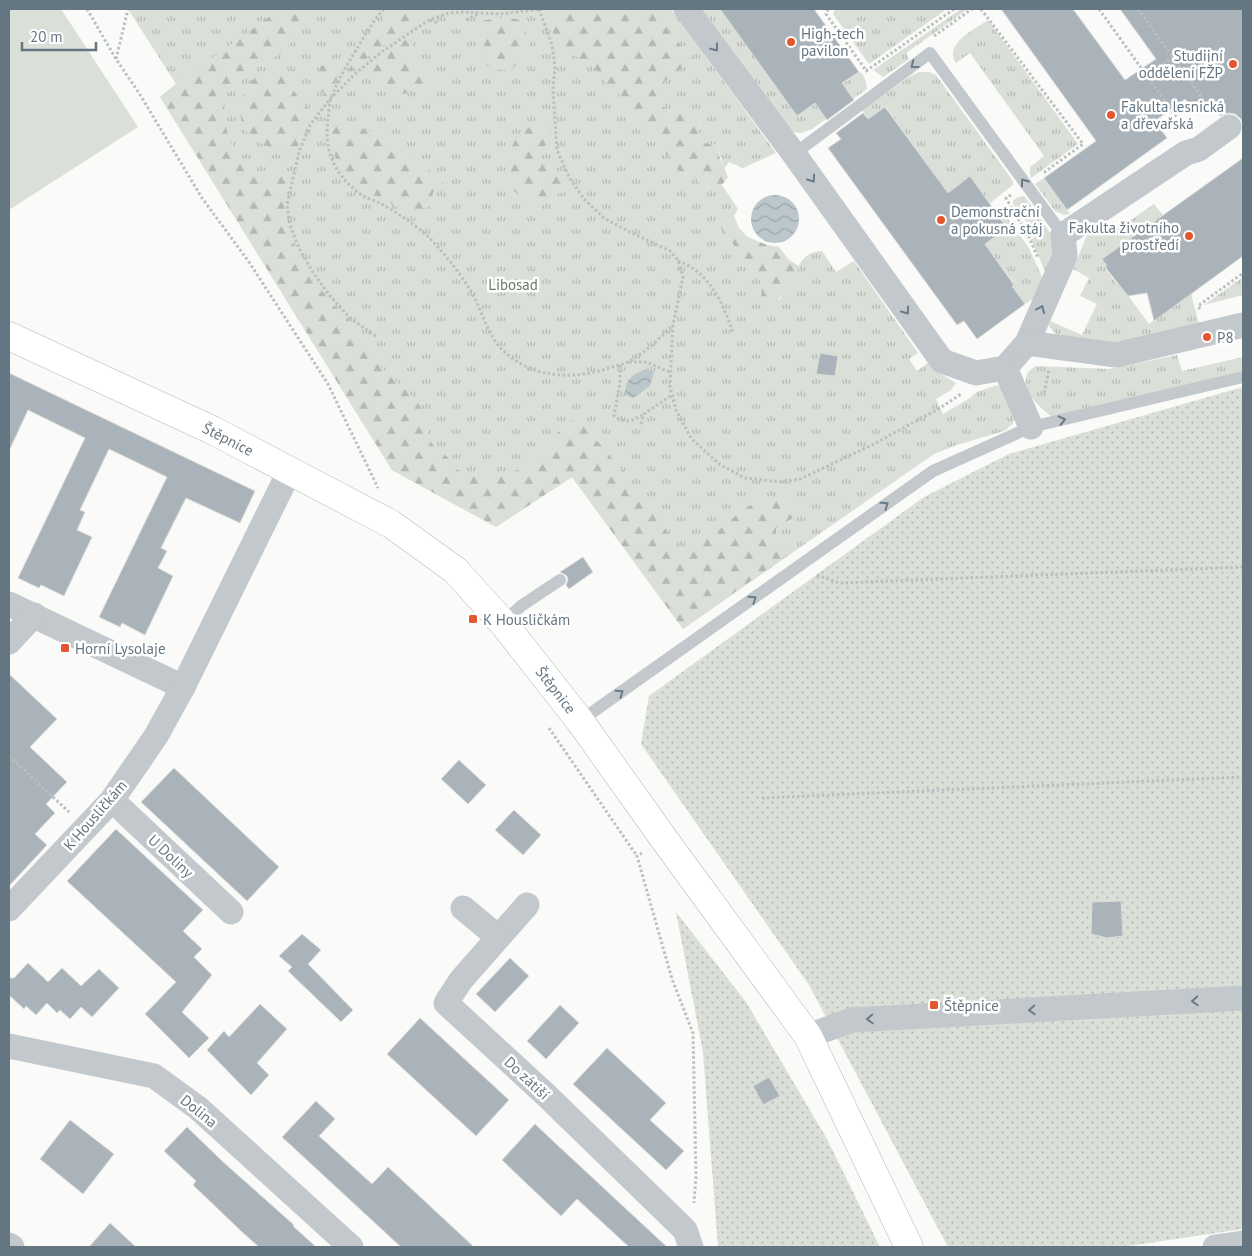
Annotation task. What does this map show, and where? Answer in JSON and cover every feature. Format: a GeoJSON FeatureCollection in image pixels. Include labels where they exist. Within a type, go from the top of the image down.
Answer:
{"type":"FeatureCollection","features":[{"type":"Feature","properties":{"kind":"street"},"geometry":{"type":"LineString","coordinates":[[686,9],[794,154],[942,361],[976,373],[1005,368],[1027,343],[1065,256],[1063,235],[1186,153],[1199,149],[1229,127]]}},
{"type":"Feature","properties":{"kind":"street"},"geometry":{"type":"LineString","coordinates":[[1027,343],[1116,355],[1243,325]]}},
{"type":"Feature","properties":{"kind":"street","name":"Štěpnice"},"geometry":{"type":"LineString","coordinates":[[9,336],[212,430],[290,470],[391,524],[455,570],[503,623],[580,721],[808,1036],[908,1247]]}},
{"type":"Feature","properties":{"kind":"street"},"geometry":{"type":"LineString","coordinates":[[1005,368],[1036,426]]}},
{"type":"Feature","properties":{"kind":"street","name":"K Housličkám"},"geometry":{"type":"LineString","coordinates":[[9,909],[112,800],[156,736],[183,687],[290,470]]}},
{"type":"Feature","properties":{"kind":"street"},"geometry":{"type":"LineString","coordinates":[[9,604],[183,687]]}},
{"type":"Feature","properties":{"kind":"street"},"geometry":{"type":"LineString","coordinates":[[9,642],[34,616]]}},
{"type":"Feature","properties":{"kind":"street","name":"U Doliny"},"geometry":{"type":"LineString","coordinates":[[112,800],[231,912]]}},
{"type":"Feature","properties":{"kind":"street","name":"Do zátiší"},"geometry":{"type":"LineString","coordinates":[[526,905],[461,980],[446,1003],[546,1095],[688,1238]]}},
{"type":"Feature","properties":{"kind":"street"},"geometry":{"type":"LineString","coordinates":[[463,908],[498,937]]}},
{"type":"Feature","properties":{"kind":"street"},"geometry":{"type":"LineString","coordinates":[[808,1036],[852,1020],[1243,998]]}},
{"type":"Feature","properties":{"kind":"street","name":"Dolina"},"geometry":{"type":"LineString","coordinates":[[9,1046],[154,1076],[198,1108],[351,1247]]}},
{"type":"Feature","properties":{"kind":"street"},"geometry":{"type":"LineString","coordinates":[[1215,1247],[1243,1242]]}},
{"type":"Feature","properties":{"kind":"lane"},"geometry":{"type":"LineString","coordinates":[[794,154],[930,53],[1063,235]]}},
{"type":"Feature","properties":{"kind":"lane"},"geometry":{"type":"LineString","coordinates":[[580,721],[933,471],[1036,426],[1243,377]]}},
{"type":"Feature","properties":{"kind":"lane"},"geometry":{"type":"LineString","coordinates":[[503,623],[521,606],[560,580]]}},
{"type":"Feature","properties":{"kind":"path"},"geometry":{"type":"LineString","coordinates":[[87,9],[202,198],[249,262],[328,384],[378,488]]}},
{"type":"Feature","properties":{"kind":"path"},"geometry":{"type":"LineString","coordinates":[[116,59],[128,9]]}},
{"type":"Feature","properties":{"kind":"path"},"geometry":{"type":"LineString","coordinates":[[384,9],[369,28],[342,74],[331,98],[326,131],[329,152],[336,169],[361,195],[379,203],[409,221],[433,241],[451,262],[476,300],[497,343],[507,355],[531,370],[552,375],[575,376],[600,372],[629,362],[653,345],[673,325]]}},
{"type":"Feature","properties":{"kind":"path"},"geometry":{"type":"LineString","coordinates":[[376,336],[351,319],[330,296],[312,272],[299,248],[290,225],[287,204],[299,152],[310,125],[331,98],[383,51],[429,20],[463,12],[499,14],[540,9],[552,45],[555,68],[553,90],[557,150],[569,177],[584,199],[604,218],[628,232],[670,251],[678,260],[698,271],[726,311],[733,333]]}},
{"type":"Feature","properties":{"kind":"path"},"geometry":{"type":"LineString","coordinates":[[828,9],[826,14],[880,91]]}},
{"type":"Feature","properties":{"kind":"path"},"geometry":{"type":"LineString","coordinates":[[866,71],[954,9]]}},
{"type":"Feature","properties":{"kind":"path"},"geometry":{"type":"LineString","coordinates":[[920,60],[914,51],[972,9]]}},
{"type":"Feature","properties":{"kind":"path"},"geometry":{"type":"LineString","coordinates":[[981,9],[1083,144],[1040,175]]}},
{"type":"Feature","properties":{"kind":"path"},"geometry":{"type":"LineString","coordinates":[[1100,9],[1199,149]]}},
{"type":"Feature","properties":{"kind":"path"},"geometry":{"type":"LineString","coordinates":[[1138,9],[1203,99]]}},
{"type":"Feature","properties":{"kind":"path"},"geometry":{"type":"LineString","coordinates":[[466,20],[478,14]]}},
{"type":"Feature","properties":{"kind":"path"},"geometry":{"type":"LineString","coordinates":[[429,20],[438,24]]}},
{"type":"Feature","properties":{"kind":"path"},"geometry":{"type":"LineString","coordinates":[[1147,76],[1173,58]]}},
{"type":"Feature","properties":{"kind":"path"},"geometry":{"type":"LineString","coordinates":[[1012,194],[1006,198],[1029,237],[1050,289]]}},
{"type":"Feature","properties":{"kind":"path"},"geometry":{"type":"LineString","coordinates":[[678,260],[683,277],[673,325],[670,387],[676,410],[691,438],[719,464],[745,478],[781,482],[800,479],[872,445],[940,408],[962,393],[976,373]]}},
{"type":"Feature","properties":{"kind":"path"},"geometry":{"type":"LineString","coordinates":[[1207,333],[1198,306],[1243,273]]}},
{"type":"Feature","properties":{"kind":"path"},"geometry":{"type":"LineString","coordinates":[[1036,426],[1054,347]]}},
{"type":"Feature","properties":{"kind":"path"},"geometry":{"type":"LineString","coordinates":[[629,362],[647,362],[671,373]]}},
{"type":"Feature","properties":{"kind":"path"},"geometry":{"type":"LineString","coordinates":[[620,365],[620,383],[614,416],[621,421],[634,420],[672,395]]}},
{"type":"Feature","properties":{"kind":"path"},"geometry":{"type":"LineString","coordinates":[[641,424],[644,414]]}},
{"type":"Feature","properties":{"kind":"path"},"geometry":{"type":"LineString","coordinates":[[807,560],[816,575],[839,583],[1243,567]]}},
{"type":"Feature","properties":{"kind":"path"},"geometry":{"type":"LineString","coordinates":[[545,722],[637,856],[672,979],[693,1033],[696,1176],[694,1204],[688,1238]]}},
{"type":"Feature","properties":{"kind":"path"},"geometry":{"type":"LineString","coordinates":[[9,756],[60,802],[85,828]]}},
{"type":"Feature","properties":{"kind":"path"},"geometry":{"type":"LineString","coordinates":[[762,798],[1243,777]]}},
{"type":"Feature","properties":{"kind":"path"},"geometry":{"type":"LineString","coordinates":[[637,856],[664,839]]}},
{"type":"Feature","properties":{"kind":"green space"},"geometry":{"type":"Polygon","coordinates":[[[9,9],[61,9],[138,127],[9,210],[9,9]]]}},
{"type":"Feature","properties":{"kind":"green space","name":"Libosad"},"geometry":{"type":"Polygon","coordinates":[[[128,9],[671,9],[776,153],[743,168],[729,162],[724,169],[717,145],[704,143],[699,138],[700,125],[697,118],[667,110],[661,104],[654,89],[679,171],[697,179],[700,184],[714,189],[722,185],[738,209],[734,216],[739,228],[747,236],[719,225],[762,283],[779,300],[792,287],[798,268],[804,258],[809,255],[822,251],[836,272],[854,261],[918,353],[909,359],[917,371],[929,362],[936,371],[956,383],[951,390],[936,399],[943,414],[977,392],[997,385],[1005,390],[1015,412],[1013,424],[1004,431],[934,454],[683,629],[572,477],[496,527],[392,470],[160,97],[176,84],[128,9]],[[820,353],[817,374],[835,376],[838,356],[820,353]]]}},
{"type":"Feature","properties":{"kind":"green space"},"geometry":{"type":"Polygon","coordinates":[[[280,9],[322,9],[315,13],[292,43],[278,55],[247,69],[234,79],[229,88],[224,109],[230,140],[245,164],[257,172],[271,176],[289,177],[284,210],[293,245],[301,261],[322,291],[357,327],[362,343],[369,352],[420,406],[425,414],[429,437],[433,445],[456,468],[464,473],[484,476],[506,473],[526,467],[533,462],[542,454],[565,425],[582,416],[582,419],[593,425],[593,435],[596,440],[632,482],[677,546],[687,551],[711,536],[744,509],[766,499],[777,499],[789,503],[801,513],[776,528],[780,542],[793,551],[683,629],[572,477],[496,527],[392,470],[160,97],[280,9]]]}},
{"type":"Feature","properties":{"kind":"green space"},"geometry":{"type":"Polygon","coordinates":[[[391,9],[404,9],[422,19],[374,52],[347,75],[366,40],[391,9]]]}},
{"type":"Feature","properties":{"kind":"green space"},"geometry":{"type":"Polygon","coordinates":[[[585,9],[653,9],[692,60],[654,89],[661,104],[667,110],[697,118],[700,125],[699,138],[701,141],[707,144],[717,144],[720,159],[728,177],[722,185],[714,189],[700,184],[697,179],[679,171],[631,106],[607,84],[594,68],[577,57],[560,51],[546,13],[585,9]]]}},
{"type":"Feature","properties":{"kind":"green space"},"geometry":{"type":"Polygon","coordinates":[[[692,9],[720,9],[797,116],[859,72],[864,76],[867,89],[812,129],[801,133],[787,131],[692,9]]]}},
{"type":"Feature","properties":{"kind":"green space"},"geometry":{"type":"Polygon","coordinates":[[[835,9],[947,9],[869,64],[833,14],[835,9]]]}},
{"type":"Feature","properties":{"kind":"green space"},"geometry":{"type":"Polygon","coordinates":[[[961,9],[968,9],[906,53],[909,59],[883,77],[873,70],[961,9]]]}},
{"type":"Feature","properties":{"kind":"green space"},"geometry":{"type":"Polygon","coordinates":[[[506,17],[521,20],[531,42],[520,61],[511,70],[495,69],[481,60],[483,41],[474,25],[480,21],[506,17]]]}},
{"type":"Feature","properties":{"kind":"green space"},"geometry":{"type":"Polygon","coordinates":[[[988,20],[1078,144],[1031,178],[1030,167],[1044,156],[970,53],[956,63],[953,56],[957,43],[988,20]]]}},
{"type":"Feature","properties":{"kind":"green space"},"geometry":{"type":"Polygon","coordinates":[[[403,41],[412,42],[414,47],[412,56],[418,71],[431,77],[433,81],[429,87],[418,86],[404,94],[395,90],[383,89],[365,72],[403,41]]]}},
{"type":"Feature","properties":{"kind":"green space"},"geometry":{"type":"Polygon","coordinates":[[[333,60],[342,64],[330,95],[326,97],[320,86],[319,70],[326,62],[333,60]]]}},
{"type":"Feature","properties":{"kind":"green space"},"geometry":{"type":"Polygon","coordinates":[[[919,72],[929,72],[936,75],[1013,181],[1013,185],[990,203],[970,177],[948,193],[886,107],[868,119],[862,110],[919,72]]]}},
{"type":"Feature","properties":{"kind":"green space"},"geometry":{"type":"Polygon","coordinates":[[[281,73],[304,105],[314,113],[295,152],[276,151],[251,138],[242,126],[239,105],[247,84],[259,75],[281,73]]]}},
{"type":"Feature","properties":{"kind":"green space"},"geometry":{"type":"Polygon","coordinates":[[[332,120],[376,134],[397,146],[427,168],[444,184],[434,189],[432,197],[437,204],[419,210],[411,216],[382,198],[363,192],[336,159],[332,141],[332,120]]]}},
{"type":"Feature","properties":{"kind":"green space"},"geometry":{"type":"Polygon","coordinates":[[[548,121],[551,139],[542,149],[542,157],[552,170],[556,172],[562,171],[570,189],[542,198],[527,198],[514,191],[507,177],[510,152],[518,136],[523,131],[548,121]]]}},
{"type":"Feature","properties":{"kind":"green space"},"geometry":{"type":"Polygon","coordinates":[[[1044,178],[1070,214],[1064,215],[1055,211],[1035,184],[1044,178]]]}},
{"type":"Feature","properties":{"kind":"green space"},"geometry":{"type":"Polygon","coordinates":[[[1024,196],[1056,241],[1048,278],[1031,239],[1037,236],[1013,204],[1013,200],[1024,196]]]}},
{"type":"Feature","properties":{"kind":"green space"},"geometry":{"type":"Polygon","coordinates":[[[1154,204],[1163,215],[1102,259],[1107,266],[1105,268],[1117,284],[1119,283],[1149,324],[1191,294],[1199,324],[1170,332],[1111,343],[1058,337],[1049,326],[1050,321],[1082,335],[1097,304],[1080,296],[1089,278],[1073,269],[1092,223],[1106,220],[1115,231],[1154,204]]]}},
{"type":"Feature","properties":{"kind":"green space"},"geometry":{"type":"Polygon","coordinates":[[[1001,209],[1029,248],[1045,284],[1039,295],[1025,304],[1012,286],[1014,284],[985,244],[1007,228],[997,213],[1001,209]]]}},
{"type":"Feature","properties":{"kind":"green space"},"geometry":{"type":"Polygon","coordinates":[[[718,224],[767,245],[779,247],[789,260],[799,266],[792,287],[777,300],[769,304],[761,299],[762,283],[718,224]]]}},
{"type":"Feature","properties":{"kind":"green space"},"geometry":{"type":"Polygon","coordinates":[[[1243,277],[1243,295],[1204,305],[1243,277]]]}},
{"type":"Feature","properties":{"kind":"green space"},"geometry":{"type":"Polygon","coordinates":[[[1177,355],[1182,371],[1243,357],[1243,371],[1053,417],[1034,401],[1027,389],[1027,374],[1036,366],[1109,369],[1177,355]]]}},
{"type":"Feature","properties":{"kind":"green space"},"geometry":{"type":"Polygon","coordinates":[[[1243,387],[1243,1229],[1122,1247],[948,1247],[809,985],[641,744],[649,696],[924,497],[1009,454],[1243,387]]]}},
{"type":"Feature","properties":{"kind":"green space"},"geometry":{"type":"Polygon","coordinates":[[[676,912],[746,1002],[827,1139],[880,1247],[718,1247],[703,1052],[676,912]]]}},
{"type":"Feature","properties":{"kind":"water"},"geometry":{"type":"Polygon","coordinates":[[[770,195],[780,195],[792,202],[799,214],[799,224],[792,236],[780,243],[770,243],[762,239],[755,232],[751,224],[751,214],[755,206],[762,199],[770,195]]]}},
{"type":"Feature","properties":{"kind":"water"},"geometry":{"type":"Polygon","coordinates":[[[646,369],[654,372],[650,386],[633,398],[625,395],[626,385],[630,378],[646,369]]]}},
{"type":"Feature","properties":{"kind":"building","name":"High-tech pavilon"},"geometry":{"type":"Polygon","coordinates":[[[720,9],[814,9],[859,72],[842,83],[854,100],[827,120],[815,103],[797,116],[720,9]]]}},
{"type":"Feature","properties":{"kind":"building"},"geometry":{"type":"Polygon","coordinates":[[[1001,9],[1073,9],[1125,80],[1156,59],[1120,9],[1243,9],[1243,126],[1241,119],[1235,114],[1228,113],[1220,116],[1212,104],[1198,115],[1185,99],[1155,121],[1167,138],[1067,210],[1044,178],[1096,141],[1001,9]]]}},
{"type":"Feature","properties":{"kind":"building","name":"Demonstrační a pokusná stáj"},"geometry":{"type":"Polygon","coordinates":[[[885,107],[948,193],[970,176],[1007,228],[985,244],[1025,304],[977,339],[964,321],[957,325],[828,148],[841,139],[836,133],[863,113],[868,119],[885,107]]]}},
{"type":"Feature","properties":{"kind":"building","name":"Fakulta životního prostředí"},"geometry":{"type":"Polygon","coordinates":[[[1243,158],[1243,256],[1154,321],[1147,293],[1128,296],[1105,267],[1107,266],[1102,259],[1243,158]]]}},
{"type":"Feature","properties":{"kind":"building"},"geometry":{"type":"Polygon","coordinates":[[[820,353],[838,356],[835,376],[816,374],[820,353]]]}},
{"type":"Feature","properties":{"kind":"building"},"geometry":{"type":"Polygon","coordinates":[[[9,373],[255,491],[240,523],[186,498],[161,548],[167,551],[158,568],[173,576],[145,635],[122,623],[120,627],[99,617],[167,477],[109,449],[80,510],[85,512],[77,530],[92,537],[64,596],[41,585],[39,588],[18,578],[85,438],[28,410],[9,451],[9,373]]]}},
{"type":"Feature","properties":{"kind":"building"},"geometry":{"type":"Polygon","coordinates":[[[583,557],[593,572],[569,589],[566,585],[567,576],[560,572],[583,557]]]}},
{"type":"Feature","properties":{"kind":"building"},"geometry":{"type":"Polygon","coordinates":[[[9,674],[57,719],[30,747],[67,782],[46,804],[55,813],[35,834],[47,845],[9,886],[9,674]]]}},
{"type":"Feature","properties":{"kind":"building"},"geometry":{"type":"Polygon","coordinates":[[[459,760],[486,785],[468,804],[441,779],[459,760]]]}},
{"type":"Feature","properties":{"kind":"building"},"geometry":{"type":"Polygon","coordinates":[[[174,768],[279,867],[247,901],[141,802],[174,768]]]}},
{"type":"Feature","properties":{"kind":"building"},"geometry":{"type":"Polygon","coordinates":[[[514,810],[541,835],[523,855],[495,830],[514,810]]]}},
{"type":"Feature","properties":{"kind":"building"},"geometry":{"type":"Polygon","coordinates":[[[116,829],[203,910],[183,931],[202,949],[194,957],[212,975],[182,1012],[209,1038],[189,1058],[145,1014],[176,982],[67,881],[116,829]]]}},
{"type":"Feature","properties":{"kind":"building"},"geometry":{"type":"Polygon","coordinates":[[[1121,901],[1123,936],[1107,938],[1091,934],[1092,902],[1121,901]]]}},
{"type":"Feature","properties":{"kind":"building"},"geometry":{"type":"Polygon","coordinates":[[[302,934],[321,950],[308,964],[353,1010],[341,1022],[288,971],[292,967],[279,956],[302,934]]]}},
{"type":"Feature","properties":{"kind":"building"},"geometry":{"type":"Polygon","coordinates":[[[510,958],[529,976],[495,1012],[476,994],[510,958]]]}},
{"type":"Feature","properties":{"kind":"building"},"geometry":{"type":"Polygon","coordinates":[[[28,963],[48,982],[62,968],[81,986],[99,969],[119,988],[92,1017],[81,1007],[70,1019],[60,1010],[57,1013],[47,1003],[36,1015],[26,1006],[24,1009],[9,995],[9,978],[14,978],[28,963]]]}},
{"type":"Feature","properties":{"kind":"building"},"geometry":{"type":"Polygon","coordinates":[[[260,1004],[287,1029],[257,1063],[269,1075],[251,1095],[207,1050],[224,1031],[229,1037],[260,1004]]]}},
{"type":"Feature","properties":{"kind":"building"},"geometry":{"type":"Polygon","coordinates":[[[560,1005],[579,1023],[546,1059],[527,1041],[560,1005]]]}},
{"type":"Feature","properties":{"kind":"building"},"geometry":{"type":"Polygon","coordinates":[[[420,1018],[509,1100],[476,1136],[387,1054],[420,1018]]]}},
{"type":"Feature","properties":{"kind":"building"},"geometry":{"type":"Polygon","coordinates":[[[607,1048],[666,1103],[650,1120],[684,1151],[666,1170],[573,1084],[607,1048]]]}},
{"type":"Feature","properties":{"kind":"building"},"geometry":{"type":"Polygon","coordinates":[[[769,1077],[780,1096],[763,1105],[753,1086],[769,1077]]]}},
{"type":"Feature","properties":{"kind":"building"},"geometry":{"type":"Polygon","coordinates":[[[316,1101],[335,1119],[319,1136],[372,1184],[388,1167],[474,1247],[401,1247],[282,1137],[316,1101]]]}},
{"type":"Feature","properties":{"kind":"building"},"geometry":{"type":"Polygon","coordinates":[[[70,1120],[114,1154],[83,1194],[40,1159],[70,1120]]]}},
{"type":"Feature","properties":{"kind":"building"},"geometry":{"type":"Polygon","coordinates":[[[535,1124],[667,1247],[629,1247],[577,1199],[561,1216],[502,1160],[535,1124]]]}},
{"type":"Feature","properties":{"kind":"building"},"geometry":{"type":"Polygon","coordinates":[[[187,1127],[316,1247],[259,1247],[242,1232],[193,1185],[196,1181],[164,1151],[187,1127]]]}},
{"type":"Feature","properties":{"kind":"building"},"geometry":{"type":"Polygon","coordinates":[[[110,1223],[136,1247],[89,1247],[110,1223]]]}},
{"type":"Feature","properties":{"kind":"place","name":"High-tech pavilon"},"geometry":{"type":"Point","coordinates":[791,42]}},
{"type":"Feature","properties":{"kind":"place","name":"Studijní oddělení FŽP"},"geometry":{"type":"Point","coordinates":[1233,64]}},
{"type":"Feature","properties":{"kind":"place","name":"Fakulta lesnická a dřevařská"},"geometry":{"type":"Point","coordinates":[1111,115]}},
{"type":"Feature","properties":{"kind":"place","name":"Demonstrační a pokusná stáj"},"geometry":{"type":"Point","coordinates":[941,220]}},
{"type":"Feature","properties":{"kind":"place","name":"Fakulta životního prostředí"},"geometry":{"type":"Point","coordinates":[1189,236]}},
{"type":"Feature","properties":{"kind":"place","name":"P8"},"geometry":{"type":"Point","coordinates":[1207,337]}},
{"type":"Feature","properties":{"kind":"place","name":"K Housličkám"},"geometry":{"type":"Point","coordinates":[473,619]}},
{"type":"Feature","properties":{"kind":"place","name":"Horní Lysolaje"},"geometry":{"type":"Point","coordinates":[65,648]}},
{"type":"Feature","properties":{"kind":"place","name":"Štěpnice"},"geometry":{"type":"Point","coordinates":[934,1005]}}]}
